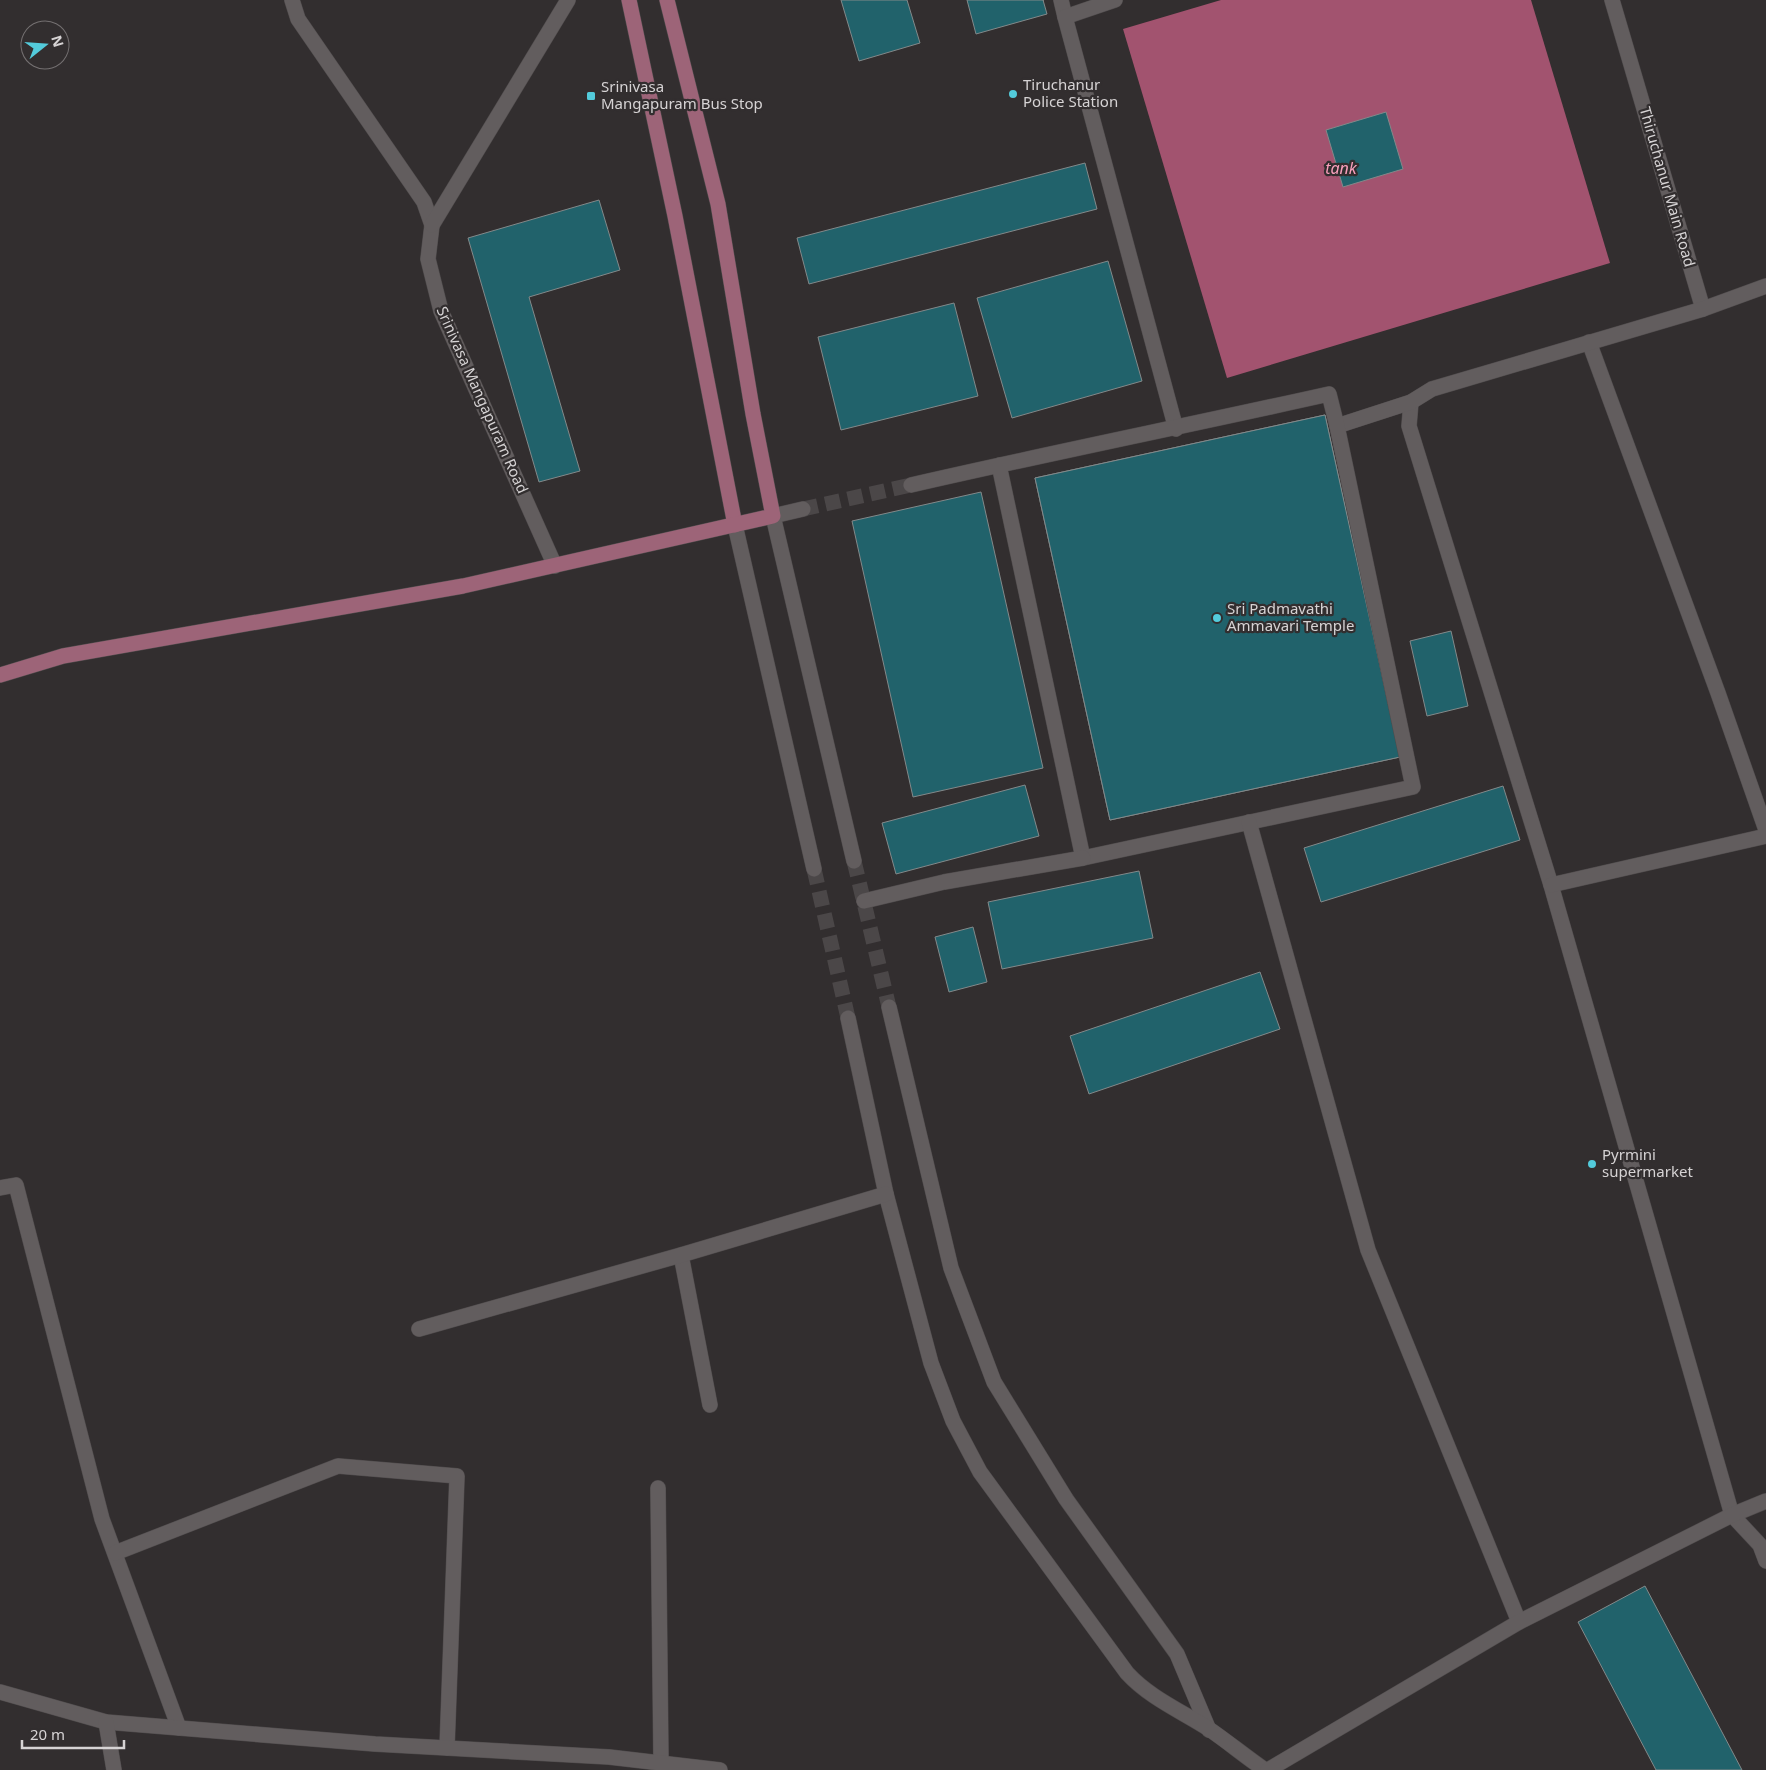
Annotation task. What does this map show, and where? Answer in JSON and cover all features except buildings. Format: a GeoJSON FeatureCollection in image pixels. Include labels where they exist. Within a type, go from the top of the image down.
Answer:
{"type":"FeatureCollection","features":[{"type":"Feature","properties":{"kind":"main road"},"geometry":{"type":"LineString","coordinates":[[630,0],[675,216],[735,525]]}},
{"type":"Feature","properties":{"kind":"main road"},"geometry":{"type":"LineString","coordinates":[[0,675],[64,656],[463,586],[773,516],[753,414],[718,204],[667,0]]}},
{"type":"Feature","properties":{"kind":"street","name":"Srinivasa Mangapuram Road"},"geometry":{"type":"LineString","coordinates":[[292,0],[298,19],[424,202],[432,226],[428,259],[441,311],[555,566]]}},
{"type":"Feature","properties":{"kind":"street"},"geometry":{"type":"LineString","coordinates":[[432,226],[568,0]]}},
{"type":"Feature","properties":{"kind":"street"},"geometry":{"type":"LineString","coordinates":[[1060,0],[1176,428]]}},
{"type":"Feature","properties":{"kind":"street"},"geometry":{"type":"LineString","coordinates":[[1065,17],[1115,0]]}},
{"type":"Feature","properties":{"kind":"street","name":"Thiruchanur Main Road"},"geometry":{"type":"LineString","coordinates":[[1612,0],[1703,309]]}},
{"type":"Feature","properties":{"kind":"street"},"geometry":{"type":"LineString","coordinates":[[1338,426],[1411,402],[1432,389],[1764,292]]}},
{"type":"Feature","properties":{"kind":"street"},"geometry":{"type":"LineString","coordinates":[[1589,342],[1718,693],[1766,830]]}},
{"type":"Feature","properties":{"kind":"street"},"geometry":{"type":"LineString","coordinates":[[864,901],[944,882],[1082,858],[1413,786],[1338,426],[1329,394],[911,485]]}},
{"type":"Feature","properties":{"kind":"street"},"geometry":{"type":"LineString","coordinates":[[1411,402],[1409,426],[1551,885],[1732,1515],[1760,1545],[1766,1561]]}},
{"type":"Feature","properties":{"kind":"street"},"geometry":{"type":"LineString","coordinates":[[999,465],[1082,858]]}},
{"type":"Feature","properties":{"kind":"street"},"geometry":{"type":"LineString","coordinates":[[803,510],[773,516],[854,861]]}},
{"type":"Feature","properties":{"kind":"street"},"geometry":{"type":"LineString","coordinates":[[735,525],[814,869]]}},
{"type":"Feature","properties":{"kind":"street"},"geometry":{"type":"LineString","coordinates":[[1249,822],[1368,1250],[1519,1622]]}},
{"type":"Feature","properties":{"kind":"street"},"geometry":{"type":"LineString","coordinates":[[1551,885],[1766,836]]}},
{"type":"Feature","properties":{"kind":"street"},"geometry":{"type":"LineString","coordinates":[[889,1007],[951,1268],[994,1382],[1066,1499],[1177,1654],[1209,1730]]}},
{"type":"Feature","properties":{"kind":"street"},"geometry":{"type":"LineString","coordinates":[[848,1018],[886,1194],[931,1363],[953,1421],[980,1472],[1127,1673],[1148,1692],[1209,1730],[1266,1770],[1519,1622],[1732,1515],[1766,1501]]}},
{"type":"Feature","properties":{"kind":"street"},"geometry":{"type":"LineString","coordinates":[[0,1188],[16,1185],[102,1519],[179,1728]]}},
{"type":"Feature","properties":{"kind":"street"},"geometry":{"type":"LineString","coordinates":[[419,1329],[681,1255],[886,1194]]}},
{"type":"Feature","properties":{"kind":"street"},"geometry":{"type":"LineString","coordinates":[[681,1255],[710,1405]]}},
{"type":"Feature","properties":{"kind":"street"},"geometry":{"type":"LineString","coordinates":[[114,1553],[338,1466],[457,1476],[447,1748]]}},
{"type":"Feature","properties":{"kind":"street"},"geometry":{"type":"LineString","coordinates":[[658,1488],[661,1762]]}},
{"type":"Feature","properties":{"kind":"street"},"geometry":{"type":"LineString","coordinates":[[0,1692],[106,1722],[447,1748],[608,1763],[661,1762],[720,1770]]}},
{"type":"Feature","properties":{"kind":"street"},"geometry":{"type":"LineString","coordinates":[[106,1722],[114,1770]]}},
{"type":"Feature","properties":{"kind":"water","name":"tank"},"geometry":{"type":"Polygon","coordinates":[[[1221,0],[1531,0],[1610,263],[1227,378],[1123,29],[1221,0]]]}},
{"type":"Feature","properties":{"kind":"tunnel"},"geometry":{"type":"LineString","coordinates":[[803,509],[911,485]]}},
{"type":"Feature","properties":{"kind":"tunnel"},"geometry":{"type":"LineString","coordinates":[[854,861],[889,1007]]}},
{"type":"Feature","properties":{"kind":"tunnel"},"geometry":{"type":"LineString","coordinates":[[814,869],[848,1018]]}},
{"type":"Feature","properties":{"kind":"place","name":"Tiruchanur Police Station"},"geometry":{"type":"Point","coordinates":[1013,94]}},
{"type":"Feature","properties":{"kind":"place","name":"Srinivasa Mangapuram Bus Stop"},"geometry":{"type":"Point","coordinates":[591,96]}},
{"type":"Feature","properties":{"kind":"place","name":"Sri Padmavathi Ammavari Temple"},"geometry":{"type":"Point","coordinates":[1217,618]}},
{"type":"Feature","properties":{"kind":"place","name":"Pyrmini supermarket"},"geometry":{"type":"Point","coordinates":[1592,1164]}}]}
